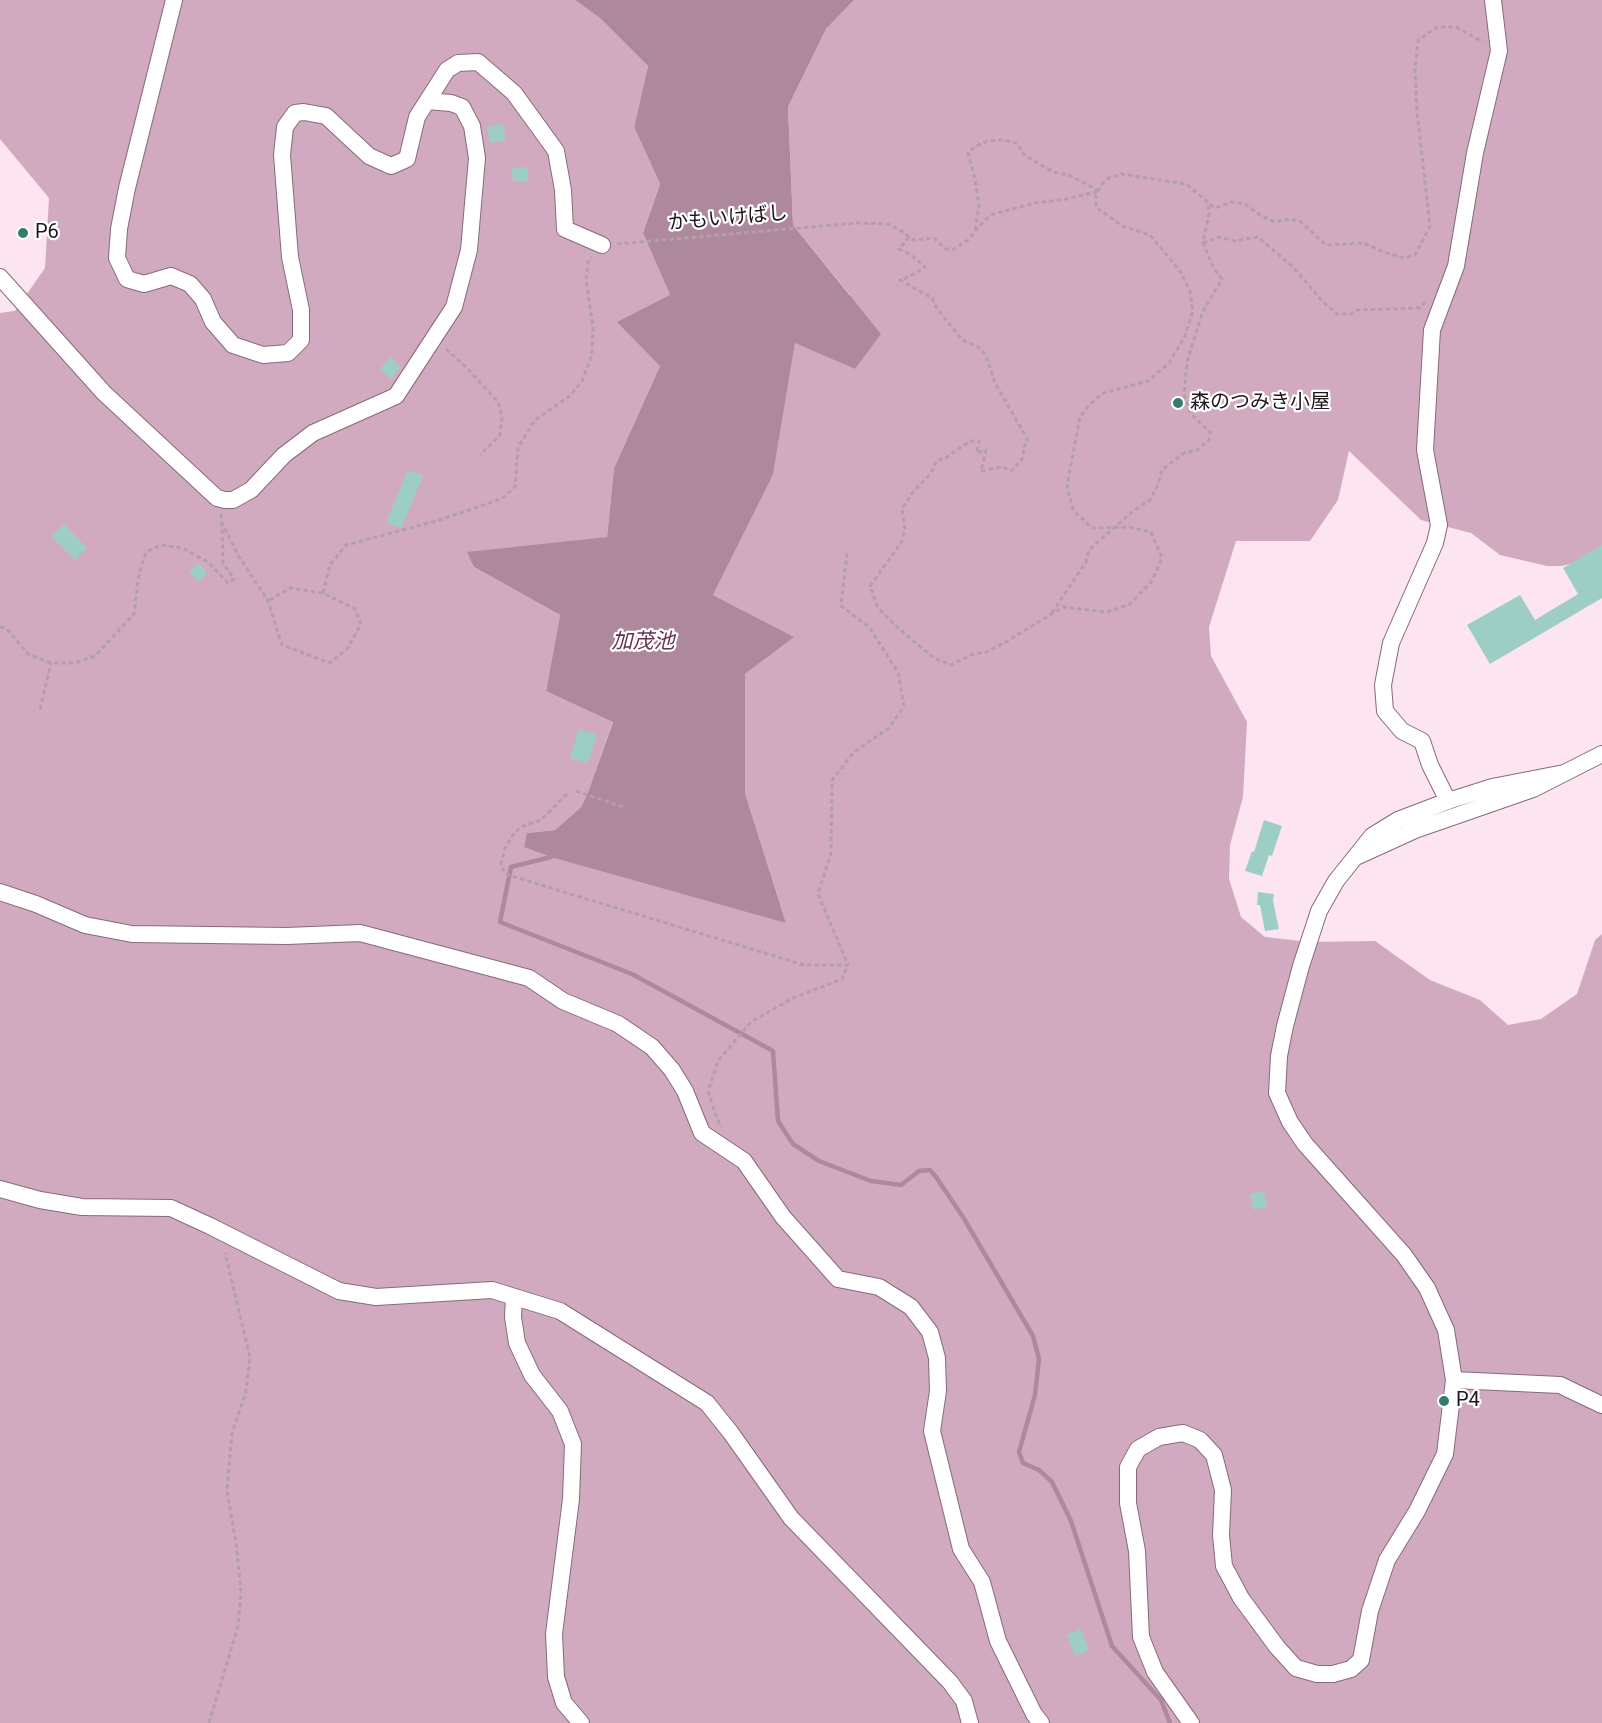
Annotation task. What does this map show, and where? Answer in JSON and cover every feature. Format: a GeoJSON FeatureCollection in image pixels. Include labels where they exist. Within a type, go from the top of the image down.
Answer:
{"type":"FeatureCollection","features":[{"type":"Feature","properties":{"kind":"street"},"geometry":{"type":"LineString","coordinates":[[174,0],[127,188],[119,229],[117,258],[127,279],[144,284],[171,276],[190,284],[203,298],[213,322],[233,345],[263,355],[288,353],[300,340],[301,310],[290,257],[282,155],[285,127],[295,113],[304,112],[326,116],[369,156],[391,166],[407,159],[417,117],[447,70],[458,63],[478,62],[514,93],[556,151],[563,190],[566,229],[602,245]]}},
{"type":"Feature","properties":{"kind":"street"},"geometry":{"type":"LineString","coordinates":[[1448,801],[1430,765],[1422,741],[1402,731],[1385,711],[1383,685],[1391,643],[1435,543],[1439,525],[1425,450],[1432,330],[1456,266],[1475,153],[1499,51],[1493,0]]}},
{"type":"Feature","properties":{"kind":"street"},"geometry":{"type":"LineString","coordinates":[[0,277],[105,393],[217,498],[233,500],[251,490],[284,455],[313,433],[396,396],[454,307],[469,250],[477,158],[472,126],[462,107],[451,103],[427,101]]}},
{"type":"Feature","properties":{"kind":"street"},"geometry":{"type":"LineString","coordinates":[[1352,859],[1415,830],[1533,789],[1602,754]]}},
{"type":"Feature","properties":{"kind":"street"},"geometry":{"type":"LineString","coordinates":[[1191,1723],[1155,1672],[1141,1637],[1137,1551],[1128,1503],[1128,1467],[1138,1449],[1159,1437],[1183,1433],[1200,1440],[1214,1455],[1223,1490],[1221,1535],[1224,1566],[1241,1598],[1277,1647],[1296,1668],[1317,1674],[1334,1674],[1352,1669],[1361,1660],[1370,1611],[1387,1560],[1422,1503],[1445,1454],[1454,1380],[1446,1330],[1427,1288],[1404,1255],[1305,1144],[1290,1122],[1277,1093],[1285,1026],[1319,911],[1352,859],[1372,836],[1398,820],[1492,787],[1564,773]]}},
{"type":"Feature","properties":{"kind":"street"},"geometry":{"type":"LineString","coordinates":[[0,892],[36,904],[84,925],[132,934],[287,936],[360,933],[529,978],[563,1001],[618,1024],[652,1047],[672,1070],[685,1091],[702,1133],[744,1161],[783,1217],[838,1279],[879,1287],[911,1307],[930,1332],[937,1358],[938,1391],[932,1431],[961,1549],[982,1582],[998,1641],[1034,1714],[1041,1723]]}},
{"type":"Feature","properties":{"kind":"street"},"geometry":{"type":"LineString","coordinates":[[0,1189],[40,1200],[82,1207],[171,1208],[339,1291],[376,1297],[492,1290],[560,1311],[707,1403],[791,1518],[950,1683],[964,1701],[970,1723]]}},
{"type":"Feature","properties":{"kind":"street"},"geometry":{"type":"LineString","coordinates":[[514,1297],[513,1317],[518,1343],[532,1375],[560,1411],[573,1444],[571,1499],[554,1634],[556,1677],[564,1703],[581,1723]]}},
{"type":"Feature","properties":{"kind":"street"},"geometry":{"type":"LineString","coordinates":[[1454,1380],[1560,1385],[1602,1405]]}},
{"type":"Feature","properties":{"kind":"path"},"geometry":{"type":"LineString","coordinates":[[909,237],[899,249],[911,255],[925,267],[900,280],[932,298],[936,307],[962,340],[978,347],[986,355],[995,383],[1028,440],[1023,448],[1024,457],[1011,471],[1003,467],[981,471],[986,450],[977,453],[979,441],[970,441],[944,459],[937,460],[931,473],[913,492],[902,509],[905,528],[901,543],[870,586],[878,608],[892,622],[934,658],[951,665],[1004,643],[1063,607],[1107,612],[1130,604],[1152,581],[1162,558],[1151,532],[1129,527],[1092,528],[1073,510],[1067,485],[1080,417],[1089,405],[1103,393],[1148,381],[1169,363],[1184,338],[1192,311],[1191,291],[1173,263],[1150,235],[1122,226],[1096,207],[1102,184],[1109,178],[1121,174],[1186,184],[1215,208],[1231,202],[1245,204],[1275,222],[1289,219],[1300,221],[1326,245],[1364,243],[1404,258],[1415,255],[1430,226],[1417,112],[1415,68],[1418,40],[1437,27],[1456,27],[1499,51]]}},
{"type":"Feature","properties":{"kind":"path"},"geometry":{"type":"LineString","coordinates":[[975,231],[980,206],[968,153],[974,147],[987,141],[1004,140],[1017,143],[1024,155],[1053,172],[1071,176],[1099,190]]}},
{"type":"Feature","properties":{"kind":"path"},"geometry":{"type":"LineString","coordinates":[[975,231],[994,214],[1099,190]]}},
{"type":"Feature","properties":{"kind":"path"},"geometry":{"type":"LineString","coordinates":[[1051,614],[1086,562],[1089,550],[1113,527],[1150,500],[1158,485],[1162,470],[1184,453],[1197,450],[1209,440],[1210,432],[1191,414],[1184,394],[1187,362],[1203,311],[1222,279],[1214,268],[1203,243],[1209,214],[1208,204]]}},
{"type":"Feature","properties":{"kind":"path","name":"かもいけばし"},"geometry":{"type":"LineString","coordinates":[[602,245],[857,223],[888,224],[913,240],[934,238],[946,249],[954,249],[968,240],[975,231]]}},
{"type":"Feature","properties":{"kind":"path"},"geometry":{"type":"LineString","coordinates":[[1203,243],[1219,237],[1235,241],[1258,237],[1294,268],[1323,302],[1337,314],[1351,314],[1357,310],[1366,309],[1419,308],[1426,300]]}},
{"type":"Feature","properties":{"kind":"path"},"geometry":{"type":"LineString","coordinates":[[323,593],[330,565],[346,545],[437,521],[501,499],[515,487],[518,447],[535,420],[570,396],[582,381],[592,355],[593,326],[586,280],[588,262],[602,245]]}},
{"type":"Feature","properties":{"kind":"path"},"geometry":{"type":"LineString","coordinates":[[434,338],[465,366],[498,402],[502,417],[500,435],[480,455]]}},
{"type":"Feature","properties":{"kind":"path"},"geometry":{"type":"LineString","coordinates":[[0,627],[7,629],[28,654],[51,663],[74,663],[95,656],[134,614],[139,574],[146,552],[161,545],[182,548],[208,562],[228,583],[234,579],[223,563],[222,523],[217,498]]}},
{"type":"Feature","properties":{"kind":"path"},"geometry":{"type":"LineString","coordinates":[[222,523],[238,555],[268,601],[282,645],[330,663],[347,649],[361,624],[355,609],[323,593],[290,588],[268,601]]}},
{"type":"Feature","properties":{"kind":"path"},"geometry":{"type":"LineString","coordinates":[[723,1127],[717,1119],[708,1091],[718,1061],[752,1022],[793,998],[842,979],[848,965],[818,894],[831,853],[832,780],[854,752],[889,728],[904,706],[898,672],[869,627],[841,606],[847,554]]}},
{"type":"Feature","properties":{"kind":"path"},"geometry":{"type":"LineString","coordinates":[[40,709],[51,663]]}},
{"type":"Feature","properties":{"kind":"path"},"geometry":{"type":"LineString","coordinates":[[576,791],[626,808]]}},
{"type":"Feature","properties":{"kind":"path"},"geometry":{"type":"LineString","coordinates":[[567,794],[541,820],[524,826],[514,833],[505,848],[501,864],[505,874],[804,965],[848,965]]}},
{"type":"Feature","properties":{"kind":"path"},"geometry":{"type":"LineString","coordinates":[[209,1723],[238,1626],[241,1593],[237,1550],[227,1490],[232,1433],[246,1392],[250,1358],[221,1231]]}},
{"type":"Feature","properties":{"kind":"shaded area"},"geometry":{"type":"Polygon","coordinates":[[[0,0],[575,0],[601,19],[648,66],[634,127],[660,184],[643,233],[670,295],[660,366],[614,468],[607,537],[474,567],[560,615],[546,691],[613,721],[581,807],[555,830],[527,833],[786,923],[745,793],[745,674],[793,637],[713,595],[773,475],[795,342],[855,369],[850,295],[793,225],[788,107],[826,29],[854,0],[1602,0],[1602,555],[1562,566],[1547,566],[1500,555],[1471,533],[1421,520],[1349,451],[1338,500],[1310,541],[1236,541],[1209,627],[1211,656],[1247,722],[1243,797],[1230,845],[1229,879],[1241,917],[1265,937],[1309,942],[1375,941],[1430,980],[1480,1000],[1508,1025],[1541,1019],[1577,994],[1595,940],[1602,934],[1602,1723],[0,1723],[0,313],[15,311],[45,268],[49,198],[0,139],[0,0]]]}},
{"type":"Feature","properties":{"kind":"water","name":"加茂池"},"geometry":{"type":"Polygon","coordinates":[[[575,0],[854,0],[826,29],[788,107],[793,225],[881,334],[855,369],[795,343],[773,475],[713,595],[794,637],[745,674],[745,793],[786,923],[551,857],[524,847],[527,833],[555,830],[581,807],[613,722],[546,691],[560,615],[474,567],[467,552],[607,537],[614,468],[660,366],[617,322],[670,295],[643,233],[660,184],[634,127],[648,66],[601,19],[575,0]]]}},
{"type":"Feature","properties":{"kind":"building"},"geometry":{"type":"Polygon","coordinates":[[[503,123],[506,140],[490,143],[487,127],[503,123]]]}},
{"type":"Feature","properties":{"kind":"building"},"geometry":{"type":"Polygon","coordinates":[[[528,167],[528,181],[513,181],[512,168],[528,167]]]}},
{"type":"Feature","properties":{"kind":"building"},"geometry":{"type":"Polygon","coordinates":[[[390,357],[401,367],[391,379],[380,369],[390,357]]]}},
{"type":"Feature","properties":{"kind":"building"},"geometry":{"type":"Polygon","coordinates":[[[408,470],[423,476],[401,528],[386,522],[408,470]]]}},
{"type":"Feature","properties":{"kind":"building"},"geometry":{"type":"Polygon","coordinates":[[[64,524],[87,548],[75,560],[51,536],[64,524]]]}},
{"type":"Feature","properties":{"kind":"building"},"geometry":{"type":"Polygon","coordinates":[[[1602,545],[1602,598],[1490,664],[1467,625],[1520,595],[1535,620],[1578,594],[1563,568],[1602,545]]]}},
{"type":"Feature","properties":{"kind":"building"},"geometry":{"type":"Polygon","coordinates":[[[198,563],[207,573],[198,582],[189,572],[198,563]]]}},
{"type":"Feature","properties":{"kind":"building"},"geometry":{"type":"Polygon","coordinates":[[[579,729],[597,735],[588,763],[570,758],[579,729]]]}},
{"type":"Feature","properties":{"kind":"building"},"geometry":{"type":"Polygon","coordinates":[[[1264,820],[1282,826],[1272,856],[1269,855],[1262,876],[1245,871],[1252,851],[1254,852],[1264,820]]]}},
{"type":"Feature","properties":{"kind":"building"},"geometry":{"type":"Polygon","coordinates":[[[1258,892],[1274,894],[1273,901],[1279,929],[1265,931],[1260,905],[1257,905],[1258,892]]]}},
{"type":"Feature","properties":{"kind":"building"},"geometry":{"type":"Polygon","coordinates":[[[1264,1191],[1267,1207],[1253,1210],[1250,1194],[1264,1191]]]}},
{"type":"Feature","properties":{"kind":"building"},"geometry":{"type":"Polygon","coordinates":[[[1081,1629],[1089,1650],[1075,1656],[1067,1635],[1081,1629]]]}},
{"type":"Feature","properties":{"kind":"waterway"},"geometry":{"type":"LineString","coordinates":[[554,853],[551,857],[511,867],[500,922],[632,974],[773,1051],[778,1121],[793,1144],[819,1161],[871,1181],[901,1185],[919,1171],[930,1170],[936,1177],[963,1217],[1033,1336],[1039,1359],[1035,1395],[1019,1452],[1023,1463],[1039,1470],[1052,1482],[1071,1521],[1112,1646],[1161,1700],[1170,1723]]}},
{"type":"Feature","properties":{"kind":"place","name":"P6"},"geometry":{"type":"Point","coordinates":[23,233]}},
{"type":"Feature","properties":{"kind":"place","name":"森のつみき小屋"},"geometry":{"type":"Point","coordinates":[1178,403]}},
{"type":"Feature","properties":{"kind":"place","name":"P4"},"geometry":{"type":"Point","coordinates":[1444,1401]}}]}
